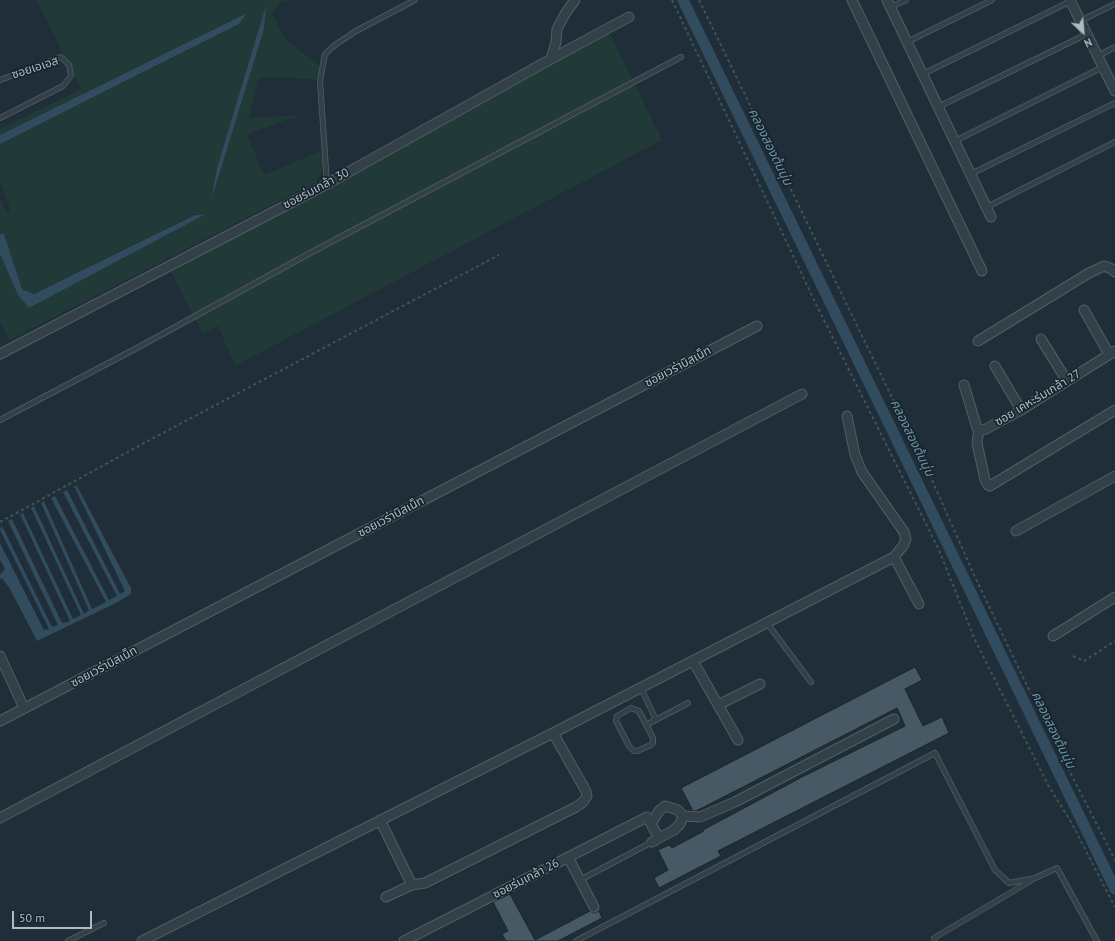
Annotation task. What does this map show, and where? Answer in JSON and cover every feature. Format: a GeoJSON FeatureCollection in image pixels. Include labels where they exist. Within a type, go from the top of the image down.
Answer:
{"type":"FeatureCollection","features":[{"type":"Feature","properties":{"kind":"street"},"geometry":{"type":"LineString","coordinates":[[551,59],[556,42],[557,29],[575,0]]}},
{"type":"Feature","properties":{"kind":"street"},"geometry":{"type":"LineString","coordinates":[[852,0],[982,271]]}},
{"type":"Feature","properties":{"kind":"street"},"geometry":{"type":"LineString","coordinates":[[1071,0],[1080,21],[1115,89]]}},
{"type":"Feature","properties":{"kind":"street"},"geometry":{"type":"LineString","coordinates":[[889,4],[991,217]]}},
{"type":"Feature","properties":{"kind":"street","name":"ซอยร่มเกล้า 30"},"geometry":{"type":"LineString","coordinates":[[0,354],[327,184],[551,59],[629,18]]}},
{"type":"Feature","properties":{"kind":"street"},"geometry":{"type":"LineString","coordinates":[[978,341],[1089,273],[1104,266],[1115,272]]}},
{"type":"Feature","properties":{"kind":"street"},"geometry":{"type":"LineString","coordinates":[[1084,310],[1112,352]]}},
{"type":"Feature","properties":{"kind":"street","name":"ซอยเวร่าบิสเน็ท"},"geometry":{"type":"LineString","coordinates":[[0,721],[757,326]]}},
{"type":"Feature","properties":{"kind":"street"},"geometry":{"type":"LineString","coordinates":[[1041,339],[1067,381]]}},
{"type":"Feature","properties":{"kind":"street","name":"ซอย เคหะร่มเกล้า 27"},"geometry":{"type":"LineString","coordinates":[[964,385],[976,425],[982,430],[990,428],[1021,410],[1112,352]]}},
{"type":"Feature","properties":{"kind":"street"},"geometry":{"type":"LineString","coordinates":[[995,366],[1021,410]]}},
{"type":"Feature","properties":{"kind":"street"},"geometry":{"type":"LineString","coordinates":[[0,818],[802,394]]}},
{"type":"Feature","properties":{"kind":"street"},"geometry":{"type":"LineString","coordinates":[[979,429],[977,442],[984,480],[988,485],[993,485],[1115,410]]}},
{"type":"Feature","properties":{"kind":"street"},"geometry":{"type":"LineString","coordinates":[[142,941],[553,733],[894,557],[903,546],[906,538],[904,532],[862,472],[855,455],[847,416]]}},
{"type":"Feature","properties":{"kind":"street"},"geometry":{"type":"LineString","coordinates":[[1016,531],[1115,476]]}},
{"type":"Feature","properties":{"kind":"street"},"geometry":{"type":"LineString","coordinates":[[894,557],[918,604]]}},
{"type":"Feature","properties":{"kind":"street"},"geometry":{"type":"LineString","coordinates":[[1053,636],[1115,597]]}},
{"type":"Feature","properties":{"kind":"street"},"geometry":{"type":"LineString","coordinates":[[0,656],[24,708]]}},
{"type":"Feature","properties":{"kind":"street"},"geometry":{"type":"LineString","coordinates":[[693,661],[738,740]]}},
{"type":"Feature","properties":{"kind":"street"},"geometry":{"type":"LineString","coordinates":[[718,705],[760,684]]}},
{"type":"Feature","properties":{"kind":"street"},"geometry":{"type":"LineString","coordinates":[[683,816],[680,824],[674,830],[656,840],[649,820],[665,806],[678,810],[683,816],[700,817],[735,802],[894,719]]}},
{"type":"Feature","properties":{"kind":"street"},"geometry":{"type":"LineString","coordinates":[[386,898],[412,885],[425,883],[584,802],[587,796],[586,791],[553,733]]}},
{"type":"Feature","properties":{"kind":"street"},"geometry":{"type":"LineString","coordinates":[[380,820],[412,885]]}},
{"type":"Feature","properties":{"kind":"street","name":"ซอยร่มเกล้า 26"},"geometry":{"type":"LineString","coordinates":[[404,941],[568,857],[649,820]]}},
{"type":"Feature","properties":{"kind":"street"},"geometry":{"type":"LineString","coordinates":[[568,857],[594,907]]}},
{"type":"Feature","properties":{"kind":"lane"},"geometry":{"type":"LineString","coordinates":[[327,184],[320,81],[326,54],[335,45],[356,31],[415,0]]}},
{"type":"Feature","properties":{"kind":"lane"},"geometry":{"type":"LineString","coordinates":[[889,4],[906,0]]}},
{"type":"Feature","properties":{"kind":"lane"},"geometry":{"type":"LineString","coordinates":[[907,42],[992,0]]}},
{"type":"Feature","properties":{"kind":"lane"},"geometry":{"type":"LineString","coordinates":[[923,74],[1071,0]]}},
{"type":"Feature","properties":{"kind":"lane"},"geometry":{"type":"LineString","coordinates":[[1080,21],[1115,4]]}},
{"type":"Feature","properties":{"kind":"lane"},"geometry":{"type":"LineString","coordinates":[[938,107],[1087,34]]}},
{"type":"Feature","properties":{"kind":"lane"},"geometry":{"type":"LineString","coordinates":[[1098,56],[1115,47]]}},
{"type":"Feature","properties":{"kind":"lane"},"geometry":{"type":"LineString","coordinates":[[0,420],[137,348],[312,252],[681,57]]}},
{"type":"Feature","properties":{"kind":"lane","name":"ซอยเอเอส"},"geometry":{"type":"LineString","coordinates":[[0,80],[60,58],[69,65],[71,76],[62,86],[0,118]]}},
{"type":"Feature","properties":{"kind":"lane"},"geometry":{"type":"LineString","coordinates":[[955,141],[1103,67]]}},
{"type":"Feature","properties":{"kind":"lane"},"geometry":{"type":"LineString","coordinates":[[970,174],[1115,103]]}},
{"type":"Feature","properties":{"kind":"lane"},"geometry":{"type":"LineString","coordinates":[[987,207],[1115,142]]}},
{"type":"Feature","properties":{"kind":"lane"},"geometry":{"type":"LineString","coordinates":[[767,623],[811,682]]}},
{"type":"Feature","properties":{"kind":"lane"},"geometry":{"type":"LineString","coordinates":[[641,688],[656,720]]}},
{"type":"Feature","properties":{"kind":"lane"},"geometry":{"type":"LineString","coordinates":[[646,725],[688,703]]}},
{"type":"Feature","properties":{"kind":"lane"},"geometry":{"type":"LineString","coordinates":[[634,708],[639,712],[646,725],[653,738],[653,743],[634,751],[628,746],[617,725],[616,718],[621,712],[634,708]]}},
{"type":"Feature","properties":{"kind":"lane"},"geometry":{"type":"LineString","coordinates":[[576,941],[935,753],[995,870],[1009,883],[1035,878]]}},
{"type":"Feature","properties":{"kind":"lane"},"geometry":{"type":"LineString","coordinates":[[580,880],[656,840]]}},
{"type":"Feature","properties":{"kind":"lane"},"geometry":{"type":"LineString","coordinates":[[935,941],[934,938],[1035,878],[1057,868],[1097,941]]}},
{"type":"Feature","properties":{"kind":"lane"},"geometry":{"type":"LineString","coordinates":[[68,941],[104,923]]}},
{"type":"Feature","properties":{"kind":"path"},"geometry":{"type":"LineString","coordinates":[[672,0],[814,300],[939,550],[979,647],[1048,785],[1071,822],[1115,907]]}},
{"type":"Feature","properties":{"kind":"path"},"geometry":{"type":"LineString","coordinates":[[699,0],[932,480],[975,577],[1044,721],[1115,860]]}},
{"type":"Feature","properties":{"kind":"path"},"geometry":{"type":"LineString","coordinates":[[0,522],[499,255]]}},
{"type":"Feature","properties":{"kind":"path"},"geometry":{"type":"LineString","coordinates":[[1073,656],[1084,661],[1115,641]]}},
{"type":"Feature","properties":{"kind":"green space"},"geometry":{"type":"Polygon","coordinates":[[[36,0],[290,0],[281,2],[272,13],[286,40],[320,66],[319,80],[259,78],[249,118],[300,115],[247,134],[264,175],[321,151],[325,166],[316,182],[10,340],[0,321],[0,254],[18,295],[29,308],[195,215],[34,294],[22,289],[4,234],[0,234],[0,198],[7,214],[10,209],[0,183],[0,144],[239,24],[246,14],[0,135],[0,129],[81,89],[36,0]],[[265,8],[217,168],[212,197],[264,29],[265,8]]]}},
{"type":"Feature","properties":{"kind":"green space"},"geometry":{"type":"Polygon","coordinates":[[[608,30],[662,140],[235,366],[218,326],[203,334],[171,272],[543,69],[608,30]]]}},
{"type":"Feature","properties":{"kind":"water"},"geometry":{"type":"Polygon","coordinates":[[[266,5],[264,29],[211,201],[217,168],[266,5]]]}},
{"type":"Feature","properties":{"kind":"water"},"geometry":{"type":"Polygon","coordinates":[[[247,13],[239,24],[0,144],[0,135],[247,13]]]}},
{"type":"Feature","properties":{"kind":"water"},"geometry":{"type":"Polygon","coordinates":[[[195,215],[204,215],[29,308],[18,295],[0,254],[0,234],[4,234],[22,289],[34,294],[195,215]]]}},
{"type":"Feature","properties":{"kind":"water"},"geometry":{"type":"Polygon","coordinates":[[[74,486],[77,486],[131,588],[131,594],[116,603],[37,641],[10,589],[2,578],[0,579],[0,575],[5,569],[0,560],[0,543],[44,630],[49,629],[0,530],[2,526],[52,627],[58,625],[8,521],[12,519],[62,623],[70,621],[20,514],[23,513],[73,619],[81,615],[31,508],[34,506],[84,614],[89,610],[41,503],[44,501],[92,609],[106,602],[51,498],[55,496],[109,600],[117,596],[63,492],[67,490],[120,594],[125,591],[74,486]]]}},
{"type":"Feature","properties":{"kind":"building"},"geometry":{"type":"Polygon","coordinates":[[[915,667],[922,680],[905,689],[923,726],[942,717],[949,733],[718,851],[721,856],[659,888],[654,878],[668,870],[658,850],[669,845],[672,848],[802,777],[905,726],[897,708],[696,811],[693,811],[681,788],[915,667]]]}},
{"type":"Feature","properties":{"kind":"building"},"geometry":{"type":"Polygon","coordinates":[[[510,894],[535,940],[590,911],[594,913],[599,911],[602,918],[558,941],[506,941],[502,934],[508,931],[493,902],[510,894]]]}},
{"type":"Feature","properties":{"kind":"waterway","name":"คลองสองต้นนุ่น"},"geometry":{"type":"LineString","coordinates":[[683,0],[1115,889]]}}]}
